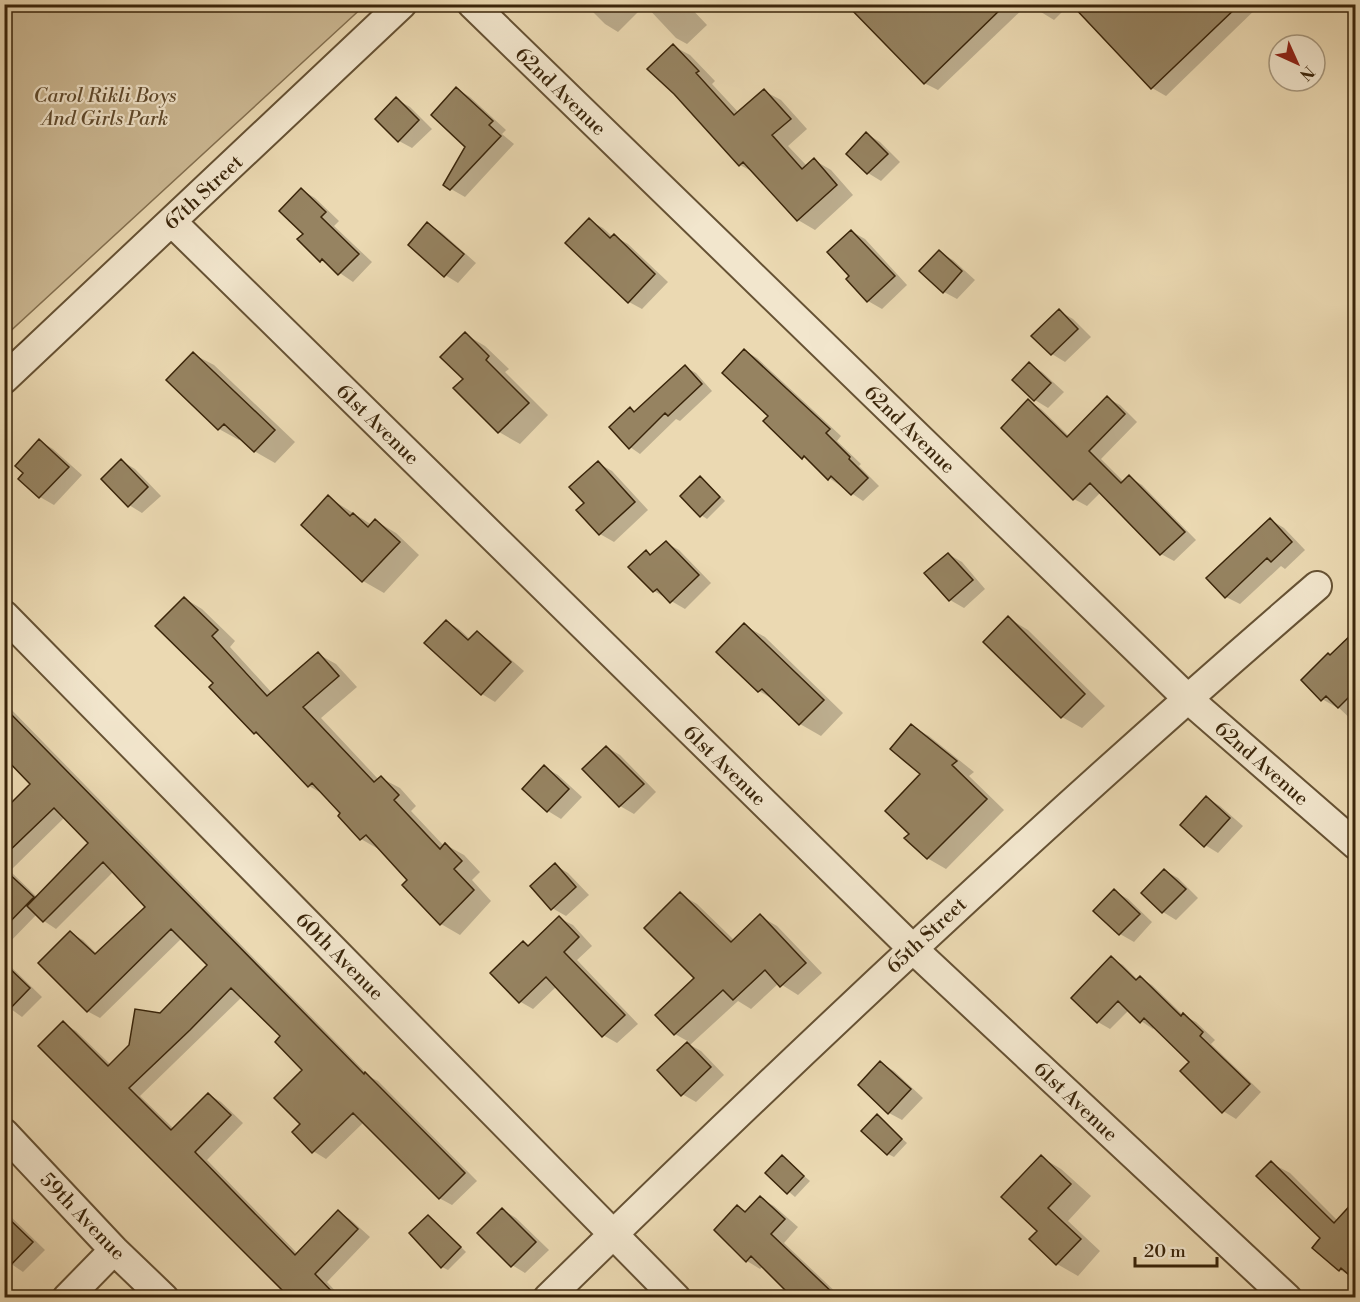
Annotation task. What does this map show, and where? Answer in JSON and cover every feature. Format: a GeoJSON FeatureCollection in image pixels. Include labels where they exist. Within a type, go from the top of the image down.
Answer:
{"type":"FeatureCollection","features":[{"type":"Feature","properties":{"kind":"street","name":"67th Street"},"geometry":{"type":"LineString","coordinates":[[4,379],[402,4]]}},
{"type":"Feature","properties":{"kind":"street","name":"62nd Avenue"},"geometry":{"type":"LineString","coordinates":[[472,4],[1187,698],[1356,845]]}},
{"type":"Feature","properties":{"kind":"street","name":"61st Avenue"},"geometry":{"type":"LineString","coordinates":[[172,222],[912,948],[1287,1298]]}},
{"type":"Feature","properties":{"kind":"street","name":"65th Street"},"geometry":{"type":"LineString","coordinates":[[548,1298],[912,948],[1187,698],[1317,586]]}},
{"type":"Feature","properties":{"kind":"street","name":"60th Avenue"},"geometry":{"type":"LineString","coordinates":[[4,615],[676,1298]]}},
{"type":"Feature","properties":{"kind":"street","name":"59th Avenue"},"geometry":{"type":"LineString","coordinates":[[4,1133],[114,1250],[164,1298]]}},
{"type":"Feature","properties":{"kind":"street"},"geometry":{"type":"LineString","coordinates":[[68,1298],[114,1250]]}},
{"type":"Feature","properties":{"kind":"green space","name":"Carol Rikli Boys And Girls Park"},"geometry":{"type":"Polygon","coordinates":[[[5,4],[365,4],[365,5],[5,336],[5,4]]]}},
{"type":"Feature","properties":{"kind":"building"},"geometry":{"type":"Polygon","coordinates":[[[846,4],[1006,4],[924,84],[846,4]]]}},
{"type":"Feature","properties":{"kind":"building"},"geometry":{"type":"Polygon","coordinates":[[[1071,4],[1240,4],[1151,89],[1071,4]]]}},
{"type":"Feature","properties":{"kind":"building"},"geometry":{"type":"Polygon","coordinates":[[[673,44],[699,71],[696,73],[734,115],[764,89],[791,119],[772,135],[802,169],[814,158],[837,185],[797,221],[743,162],[739,166],[674,94],[647,69],[673,44]]]}},
{"type":"Feature","properties":{"kind":"building"},"geometry":{"type":"Polygon","coordinates":[[[456,87],[493,121],[489,125],[501,136],[450,190],[443,185],[465,147],[431,115],[456,87]]]}},
{"type":"Feature","properties":{"kind":"building"},"geometry":{"type":"Polygon","coordinates":[[[396,97],[419,120],[398,142],[375,119],[396,97]]]}},
{"type":"Feature","properties":{"kind":"building"},"geometry":{"type":"Polygon","coordinates":[[[866,132],[888,154],[867,174],[846,154],[866,132]]]}},
{"type":"Feature","properties":{"kind":"building"},"geometry":{"type":"Polygon","coordinates":[[[301,188],[326,212],[321,217],[359,254],[338,275],[322,259],[320,262],[297,239],[303,234],[279,211],[301,188]]]}},
{"type":"Feature","properties":{"kind":"building"},"geometry":{"type":"Polygon","coordinates":[[[589,218],[610,238],[614,234],[655,274],[628,303],[565,243],[589,218]]]}},
{"type":"Feature","properties":{"kind":"building"},"geometry":{"type":"Polygon","coordinates":[[[427,222],[464,254],[444,277],[408,245],[427,222]]]}},
{"type":"Feature","properties":{"kind":"building"},"geometry":{"type":"Polygon","coordinates":[[[851,230],[895,276],[867,302],[846,279],[849,276],[827,252],[851,230]]]}},
{"type":"Feature","properties":{"kind":"building"},"geometry":{"type":"Polygon","coordinates":[[[939,250],[962,271],[943,293],[919,271],[939,250]]]}},
{"type":"Feature","properties":{"kind":"building"},"geometry":{"type":"Polygon","coordinates":[[[1059,309],[1078,329],[1051,355],[1031,336],[1059,309]]]}},
{"type":"Feature","properties":{"kind":"building"},"geometry":{"type":"Polygon","coordinates":[[[465,332],[489,356],[486,360],[529,403],[498,433],[453,388],[463,379],[440,357],[465,332]]]}},
{"type":"Feature","properties":{"kind":"building"},"geometry":{"type":"Polygon","coordinates":[[[744,349],[830,429],[826,433],[868,478],[851,495],[831,476],[828,480],[804,456],[802,459],[763,421],[768,416],[722,373],[744,349]]]}},
{"type":"Feature","properties":{"kind":"building"},"geometry":{"type":"Polygon","coordinates":[[[193,352],[275,430],[254,452],[224,424],[218,430],[166,380],[193,352]]]}},
{"type":"Feature","properties":{"kind":"building"},"geometry":{"type":"Polygon","coordinates":[[[1029,362],[1051,383],[1034,401],[1012,380],[1029,362]]]}},
{"type":"Feature","properties":{"kind":"building"},"geometry":{"type":"Polygon","coordinates":[[[685,365],[702,384],[668,416],[665,413],[629,449],[609,427],[630,407],[634,412],[685,365]]]}},
{"type":"Feature","properties":{"kind":"building"},"geometry":{"type":"Polygon","coordinates":[[[1107,396],[1125,414],[1089,451],[1121,483],[1129,475],[1185,532],[1160,555],[1090,483],[1073,500],[1001,428],[1028,399],[1067,437],[1107,396]]]}},
{"type":"Feature","properties":{"kind":"building"},"geometry":{"type":"Polygon","coordinates":[[[39,439],[69,467],[39,498],[18,479],[23,473],[15,466],[39,439]]]}},
{"type":"Feature","properties":{"kind":"building"},"geometry":{"type":"Polygon","coordinates":[[[121,459],[148,487],[128,507],[101,479],[121,459]]]}},
{"type":"Feature","properties":{"kind":"building"},"geometry":{"type":"Polygon","coordinates":[[[598,461],[635,502],[599,535],[576,510],[584,503],[569,487],[598,461]]]}},
{"type":"Feature","properties":{"kind":"building"},"geometry":{"type":"Polygon","coordinates":[[[700,476],[720,497],[700,517],[680,496],[700,476]]]}},
{"type":"Feature","properties":{"kind":"building"},"geometry":{"type":"Polygon","coordinates":[[[328,495],[350,516],[353,513],[368,527],[375,519],[400,542],[362,582],[301,525],[328,495]]]}},
{"type":"Feature","properties":{"kind":"building"},"geometry":{"type":"Polygon","coordinates":[[[1270,518],[1292,542],[1271,562],[1267,558],[1225,598],[1206,578],[1270,518]]]}},
{"type":"Feature","properties":{"kind":"building"},"geometry":{"type":"Polygon","coordinates":[[[666,541],[699,575],[670,603],[657,589],[653,592],[628,567],[646,550],[650,555],[666,541]]]}},
{"type":"Feature","properties":{"kind":"building"},"geometry":{"type":"Polygon","coordinates":[[[948,553],[973,580],[949,601],[924,573],[948,553]]]}},
{"type":"Feature","properties":{"kind":"building"},"geometry":{"type":"Polygon","coordinates":[[[184,597],[218,630],[212,636],[267,696],[318,652],[339,676],[303,707],[374,782],[381,776],[399,795],[394,800],[440,849],[445,843],[462,861],[454,869],[474,890],[440,925],[402,885],[407,880],[366,835],[360,840],[338,816],[340,813],[312,783],[308,787],[256,732],[254,734],[209,687],[213,683],[155,626],[184,597]]]}},
{"type":"Feature","properties":{"kind":"building"},"geometry":{"type":"Polygon","coordinates":[[[1008,616],[1085,694],[1061,718],[983,642],[1008,616]]]}},
{"type":"Feature","properties":{"kind":"building"},"geometry":{"type":"Polygon","coordinates":[[[446,620],[468,640],[477,631],[511,662],[481,695],[424,643],[446,620]]]}},
{"type":"Feature","properties":{"kind":"building"},"geometry":{"type":"Polygon","coordinates":[[[744,623],[824,700],[799,725],[762,689],[758,692],[716,652],[744,623]]]}},
{"type":"Feature","properties":{"kind":"building"},"geometry":{"type":"Polygon","coordinates":[[[1356,630],[1356,690],[1338,708],[1326,696],[1321,701],[1301,680],[1328,653],[1330,655],[1356,630]]]}},
{"type":"Feature","properties":{"kind":"building"},"geometry":{"type":"Polygon","coordinates":[[[4,707],[364,1074],[365,1072],[465,1173],[439,1199],[353,1113],[312,1153],[292,1132],[300,1124],[274,1098],[302,1070],[275,1042],[280,1036],[231,988],[129,1088],[171,1130],[208,1093],[231,1115],[195,1152],[295,1255],[338,1210],[358,1229],[315,1274],[338,1298],[290,1298],[38,1046],[63,1021],[108,1066],[129,1045],[135,1009],[160,1013],[207,965],[171,929],[87,1012],[38,963],[70,931],[95,954],[145,907],[103,862],[43,922],[27,906],[88,843],[54,808],[4,856],[4,810],[30,784],[4,757],[4,707]]]}},
{"type":"Feature","properties":{"kind":"building"},"geometry":{"type":"Polygon","coordinates":[[[911,724],[957,761],[952,765],[987,799],[927,859],[904,838],[909,834],[885,811],[920,774],[890,749],[911,724]]]}},
{"type":"Feature","properties":{"kind":"building"},"geometry":{"type":"Polygon","coordinates":[[[606,746],[644,784],[619,807],[582,769],[606,746]]]}},
{"type":"Feature","properties":{"kind":"building"},"geometry":{"type":"Polygon","coordinates":[[[544,765],[569,789],[547,812],[522,789],[544,765]]]}},
{"type":"Feature","properties":{"kind":"building"},"geometry":{"type":"Polygon","coordinates":[[[1206,796],[1230,818],[1204,847],[1180,825],[1206,796]]]}},
{"type":"Feature","properties":{"kind":"building"},"geometry":{"type":"Polygon","coordinates":[[[555,863],[576,887],[551,910],[530,886],[555,863]]]}},
{"type":"Feature","properties":{"kind":"building"},"geometry":{"type":"Polygon","coordinates":[[[4,869],[34,897],[4,928],[4,869]]]}},
{"type":"Feature","properties":{"kind":"building"},"geometry":{"type":"Polygon","coordinates":[[[1164,869],[1186,889],[1162,913],[1141,893],[1164,869]]]}},
{"type":"Feature","properties":{"kind":"building"},"geometry":{"type":"Polygon","coordinates":[[[1114,889],[1140,914],[1119,935],[1093,911],[1114,889]]]}},
{"type":"Feature","properties":{"kind":"building"},"geometry":{"type":"Polygon","coordinates":[[[680,892],[731,942],[760,914],[806,963],[780,987],[765,970],[733,1000],[723,990],[674,1035],[655,1015],[694,978],[644,928],[680,892]]]}},
{"type":"Feature","properties":{"kind":"building"},"geometry":{"type":"Polygon","coordinates":[[[559,916],[579,937],[564,952],[625,1015],[602,1037],[546,977],[519,1003],[490,973],[523,941],[528,946],[559,916]]]}},
{"type":"Feature","properties":{"kind":"building"},"geometry":{"type":"Polygon","coordinates":[[[1111,956],[1136,980],[1140,976],[1181,1016],[1183,1013],[1203,1032],[1200,1036],[1250,1084],[1222,1113],[1180,1071],[1189,1062],[1144,1018],[1140,1023],[1118,1001],[1097,1023],[1071,998],[1111,956]]]}},
{"type":"Feature","properties":{"kind":"building"},"geometry":{"type":"Polygon","coordinates":[[[4,963],[30,988],[4,1015],[4,963]]]}},
{"type":"Feature","properties":{"kind":"building"},"geometry":{"type":"Polygon","coordinates":[[[687,1042],[711,1067],[681,1096],[657,1070],[687,1042]]]}},
{"type":"Feature","properties":{"kind":"building"},"geometry":{"type":"Polygon","coordinates":[[[880,1061],[911,1089],[888,1114],[858,1085],[880,1061]]]}},
{"type":"Feature","properties":{"kind":"building"},"geometry":{"type":"Polygon","coordinates":[[[877,1114],[902,1139],[887,1155],[861,1131],[877,1114]]]}},
{"type":"Feature","properties":{"kind":"building"},"geometry":{"type":"Polygon","coordinates":[[[782,1155],[804,1176],[787,1194],[765,1173],[782,1155]]]}},
{"type":"Feature","properties":{"kind":"building"},"geometry":{"type":"Polygon","coordinates":[[[1041,1155],[1071,1184],[1048,1208],[1081,1239],[1056,1265],[1029,1239],[1037,1231],[1001,1197],[1041,1155]]]}},
{"type":"Feature","properties":{"kind":"building"},"geometry":{"type":"Polygon","coordinates":[[[1271,1161],[1334,1223],[1356,1199],[1356,1281],[1341,1268],[1339,1271],[1312,1248],[1320,1238],[1256,1176],[1271,1161]]]}},
{"type":"Feature","properties":{"kind":"building"},"geometry":{"type":"Polygon","coordinates":[[[760,1196],[785,1219],[771,1234],[838,1298],[793,1298],[751,1256],[746,1262],[714,1230],[737,1205],[745,1212],[760,1196]]]}},
{"type":"Feature","properties":{"kind":"building"},"geometry":{"type":"Polygon","coordinates":[[[502,1208],[536,1242],[511,1267],[477,1233],[502,1208]]]}},
{"type":"Feature","properties":{"kind":"building"},"geometry":{"type":"Polygon","coordinates":[[[4,1214],[33,1242],[4,1272],[4,1214]]]}},
{"type":"Feature","properties":{"kind":"building"},"geometry":{"type":"Polygon","coordinates":[[[428,1215],[461,1247],[441,1268],[409,1233],[428,1215]]]}}]}
